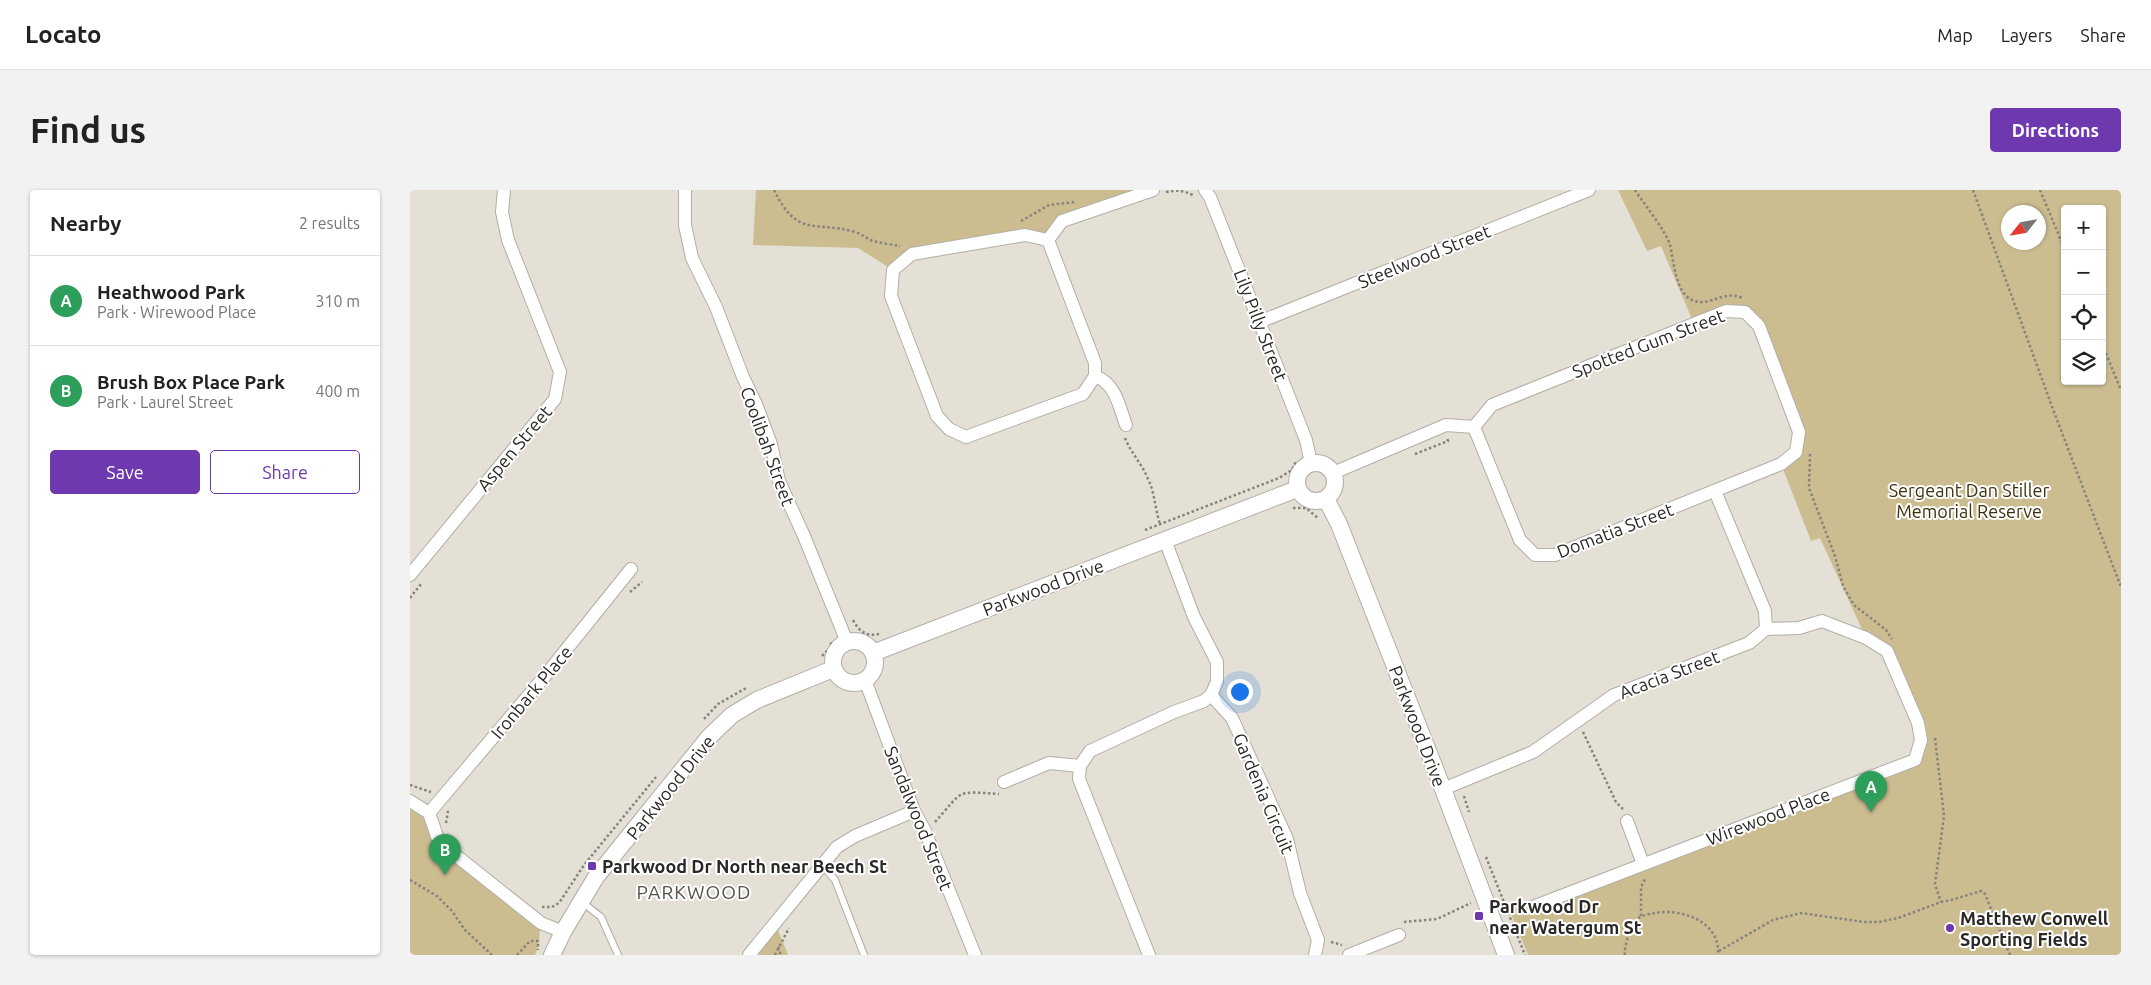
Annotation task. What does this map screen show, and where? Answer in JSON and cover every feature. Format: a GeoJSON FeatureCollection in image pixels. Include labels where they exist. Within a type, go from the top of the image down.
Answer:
{"type":"FeatureCollection","features":[{"type":"Feature","properties":{"kind":"street","name":"Aspen Street"},"geometry":{"type":"LineString","coordinates":[[410,575],[555,399],[560,372],[508,240],[502,212],[504,190]]}},
{"type":"Feature","properties":{"kind":"street","name":"Coolibah Street"},"geometry":{"type":"LineString","coordinates":[[685,190],[684,225],[692,258],[716,307],[743,377],[756,404],[772,444],[779,481],[804,536],[847,642]]}},
{"type":"Feature","properties":{"kind":"street"},"geometry":{"type":"LineString","coordinates":[[1048,240],[1062,222],[1153,190]]}},
{"type":"Feature","properties":{"kind":"street","name":"Steelwood Street"},"geometry":{"type":"LineString","coordinates":[[1260,322],[1589,190]]}},
{"type":"Feature","properties":{"kind":"street","name":"Lily Pilly Street"},"geometry":{"type":"LineString","coordinates":[[1200,194],[1210,197],[1306,440],[1304,461]]}},
{"type":"Feature","properties":{"kind":"street"},"geometry":{"type":"LineString","coordinates":[[1025,236],[1048,240],[1095,363],[1095,376],[1083,394],[966,437],[949,429],[937,416],[891,296],[893,270],[912,254],[1025,236]]}},
{"type":"Feature","properties":{"kind":"street","name":"Spotted Gum Street"},"geometry":{"type":"LineString","coordinates":[[1474,427],[1492,405],[1726,311],[1745,312],[1759,326],[1799,432],[1796,452],[1781,464],[1715,491]]}},
{"type":"Feature","properties":{"kind":"street"},"geometry":{"type":"LineString","coordinates":[[1095,376],[1104,380],[1113,388],[1124,428]]}},
{"type":"Feature","properties":{"kind":"street"},"geometry":{"type":"LineString","coordinates":[[1333,473],[1446,425],[1474,427]]}},
{"type":"Feature","properties":{"kind":"street","name":"Domatia Street"},"geometry":{"type":"LineString","coordinates":[[1474,427],[1520,540],[1535,555],[1555,555],[1715,491]]}},
{"type":"Feature","properties":{"kind":"street"},"geometry":{"type":"LineString","coordinates":[[1304,461],[1323,464],[1333,473],[1334,488],[1326,499],[1312,502],[1306,499],[1297,489],[1298,474],[1305,466],[1304,461]]}},
{"type":"Feature","properties":{"kind":"street","name":"Parkwood Drive"},"geometry":{"type":"LineString","coordinates":[[873,653],[1162,532],[1297,489]]}},
{"type":"Feature","properties":{"kind":"street"},"geometry":{"type":"LineString","coordinates":[[1715,491],[1765,611],[1766,629]]}},
{"type":"Feature","properties":{"kind":"street","name":"Parkwood Drive"},"geometry":{"type":"LineString","coordinates":[[1326,499],[1339,524],[1506,955]]}},
{"type":"Feature","properties":{"kind":"street"},"geometry":{"type":"LineString","coordinates":[[1149,955],[1080,779],[1080,766],[1090,751],[1174,712],[1197,705],[1211,695],[1217,682],[1217,662],[1194,617],[1162,532]]}},
{"type":"Feature","properties":{"kind":"street","name":"Ironbark Place"},"geometry":{"type":"LineString","coordinates":[[428,813],[545,676],[630,569]]}},
{"type":"Feature","properties":{"kind":"street","name":"Wirewood Place"},"geometry":{"type":"LineString","coordinates":[[1535,906],[1915,760],[1921,740],[1918,723],[1887,650],[1866,638],[1822,621],[1799,628],[1766,629]]}},
{"type":"Feature","properties":{"kind":"street","name":"Acacia Street"},"geometry":{"type":"LineString","coordinates":[[1443,789],[1522,758],[1614,695],[1749,643],[1766,629]]}},
{"type":"Feature","properties":{"kind":"street"},"geometry":{"type":"LineString","coordinates":[[860,641],[867,645],[873,653],[875,666],[865,680],[858,683],[848,682],[840,678],[833,669],[834,653],[838,646],[847,642],[860,641]]}},
{"type":"Feature","properties":{"kind":"street","name":"Parkwood Drive"},"geometry":{"type":"LineString","coordinates":[[552,955],[563,932],[596,877],[703,744],[732,715],[757,700],[833,669]]}},
{"type":"Feature","properties":{"kind":"street","name":"Sandalwood Street"},"geometry":{"type":"LineString","coordinates":[[865,680],[914,811],[925,831],[975,955]]}},
{"type":"Feature","properties":{"kind":"street","name":"Gardenia Circuit"},"geometry":{"type":"LineString","coordinates":[[1211,695],[1225,708],[1235,723],[1288,839],[1300,893],[1318,940],[1315,955]]}},
{"type":"Feature","properties":{"kind":"street"},"geometry":{"type":"LineString","coordinates":[[1004,782],[1049,763],[1080,766]]}},
{"type":"Feature","properties":{"kind":"street"},"geometry":{"type":"LineString","coordinates":[[410,801],[428,813],[439,842],[541,922],[563,932]]}},
{"type":"Feature","properties":{"kind":"street"},"geometry":{"type":"LineString","coordinates":[[749,955],[837,847],[849,839],[914,811]]}},
{"type":"Feature","properties":{"kind":"street"},"geometry":{"type":"LineString","coordinates":[[1628,817],[1649,862]]}},
{"type":"Feature","properties":{"kind":"street"},"geometry":{"type":"LineString","coordinates":[[1349,955],[1399,935]]}},
{"type":"Feature","properties":{"kind":"lane"},"geometry":{"type":"LineString","coordinates":[[822,865],[835,880],[864,955]]}},
{"type":"Feature","properties":{"kind":"lane"},"geometry":{"type":"LineString","coordinates":[[580,902],[601,917],[618,955]]}},
{"type":"Feature","properties":{"kind":"path"},"geometry":{"type":"LineString","coordinates":[[774,190],[782,206],[794,218],[808,226],[856,232],[873,240],[899,246],[908,244]]}},
{"type":"Feature","properties":{"kind":"path"},"geometry":{"type":"LineString","coordinates":[[1165,190],[1166,192],[1174,190],[1200,194]]}},
{"type":"Feature","properties":{"kind":"path"},"geometry":{"type":"LineString","coordinates":[[1635,190],[1669,242],[1680,288],[1690,300],[1702,304],[1723,295],[1737,295],[1744,299]]}},
{"type":"Feature","properties":{"kind":"path"},"geometry":{"type":"LineString","coordinates":[[1973,190],[2054,412],[2121,587]]}},
{"type":"Feature","properties":{"kind":"path"},"geometry":{"type":"LineString","coordinates":[[2040,190],[2061,240]]}},
{"type":"Feature","properties":{"kind":"path"},"geometry":{"type":"LineString","coordinates":[[1015,223],[1049,205],[1081,201]]}},
{"type":"Feature","properties":{"kind":"path"},"geometry":{"type":"LineString","coordinates":[[2106,354],[2121,390]]}},
{"type":"Feature","properties":{"kind":"path"},"geometry":{"type":"LineString","coordinates":[[1124,428],[1129,448],[1148,476],[1162,532]]}},
{"type":"Feature","properties":{"kind":"path"},"geometry":{"type":"LineString","coordinates":[[1810,451],[1808,488],[1836,556],[1842,586],[1854,605],[1886,630],[1895,644]]}},
{"type":"Feature","properties":{"kind":"path"},"geometry":{"type":"LineString","coordinates":[[1142,531],[1162,532],[1279,478],[1304,461]]}},
{"type":"Feature","properties":{"kind":"path"},"geometry":{"type":"LineString","coordinates":[[1288,509],[1306,508],[1319,519],[1323,527]]}},
{"type":"Feature","properties":{"kind":"path"},"geometry":{"type":"LineString","coordinates":[[625,597],[642,582]]}},
{"type":"Feature","properties":{"kind":"path"},"geometry":{"type":"LineString","coordinates":[[410,598],[422,583]]}},
{"type":"Feature","properties":{"kind":"path"},"geometry":{"type":"LineString","coordinates":[[852,617],[860,630],[865,634],[883,633]]}},
{"type":"Feature","properties":{"kind":"path"},"geometry":{"type":"LineString","coordinates":[[818,659],[830,647],[830,633]]}},
{"type":"Feature","properties":{"kind":"path"},"geometry":{"type":"LineString","coordinates":[[699,725],[718,704],[754,684]]}},
{"type":"Feature","properties":{"kind":"path"},"geometry":{"type":"LineString","coordinates":[[1578,720],[1616,802],[1628,817]]}},
{"type":"Feature","properties":{"kind":"path"},"geometry":{"type":"LineString","coordinates":[[1932,731],[1935,739],[1944,816],[1935,884],[1941,902]]}},
{"type":"Feature","properties":{"kind":"path"},"geometry":{"type":"LineString","coordinates":[[535,904],[552,907],[559,903],[584,865],[661,771]]}},
{"type":"Feature","properties":{"kind":"path"},"geometry":{"type":"LineString","coordinates":[[1464,796],[1472,821]]}},
{"type":"Feature","properties":{"kind":"path"},"geometry":{"type":"LineString","coordinates":[[446,829],[449,808]]}},
{"type":"Feature","properties":{"kind":"path"},"geometry":{"type":"LineString","coordinates":[[1486,856],[1525,955]]}},
{"type":"Feature","properties":{"kind":"path"},"geometry":{"type":"LineString","coordinates":[[1641,916],[1641,887],[1649,862]]}},
{"type":"Feature","properties":{"kind":"path"},"geometry":{"type":"LineString","coordinates":[[410,880],[437,896],[452,911],[465,930],[492,955]]}},
{"type":"Feature","properties":{"kind":"path"},"geometry":{"type":"LineString","coordinates":[[1625,955],[1628,932],[1641,916],[1664,911],[1692,917],[1704,922],[1712,931],[1719,953],[1773,920],[1801,913],[1864,922],[1879,922],[1898,918],[1981,890],[1985,894],[2010,955]]}},
{"type":"Feature","properties":{"kind":"path"},"geometry":{"type":"LineString","coordinates":[[1471,903],[1474,911]]}},
{"type":"Feature","properties":{"kind":"path"},"geometry":{"type":"LineString","coordinates":[[517,955],[530,941],[538,941],[536,955]]}},
{"type":"Feature","properties":{"kind":"path"},"geometry":{"type":"LineString","coordinates":[[775,955],[778,947]]}},
{"type":"Feature","properties":{"kind":"green space"},"geometry":{"type":"Polygon","coordinates":[[[756,190],[1153,190],[1062,221],[1048,240],[1025,235],[912,254],[893,270],[858,248],[753,245],[756,190]]]}},
{"type":"Feature","properties":{"kind":"green space","name":"Sergeant Dan Stiller Memorial Reserve"},"geometry":{"type":"Polygon","coordinates":[[[1618,190],[2121,190],[2121,955],[1528,955],[1509,909],[1532,900],[1535,906],[1915,760],[1921,740],[1887,651],[1866,638],[1820,538],[1811,541],[1781,464],[1796,452],[1799,432],[1759,326],[1745,312],[1694,324],[1661,246],[1647,251],[1618,190]]]}},
{"type":"Feature","properties":{"kind":"green space"},"geometry":{"type":"Polygon","coordinates":[[[410,801],[429,813],[439,842],[541,923],[535,955],[410,955],[410,801]]]}},
{"type":"Feature","properties":{"kind":"green space"},"geometry":{"type":"Polygon","coordinates":[[[775,923],[788,955],[749,955],[775,923]]]}},
{"type":"Feature","properties":{"kind":"place","name":"Heathwood Park"},"geometry":{"type":"Point","coordinates":[1871,812]}},
{"type":"Feature","properties":{"kind":"place","name":"Parkwood Dr North near Beech St"},"geometry":{"type":"Point","coordinates":[592,866]}},
{"type":"Feature","properties":{"kind":"place","name":"Brush Box Place Park"},"geometry":{"type":"Point","coordinates":[445,875]}},
{"type":"Feature","properties":{"kind":"place","name":"Parkwood Dr near Watergum St"},"geometry":{"type":"Point","coordinates":[1479,916]}},
{"type":"Feature","properties":{"kind":"place","name":"Matthew Conwell Sporting Fields"},"geometry":{"type":"Point","coordinates":[1950,928]}},
{"type":"Feature","properties":{"kind":"district","name":"PARKWOOD"},"geometry":{"type":"Point","coordinates":[694,892]}}]}
